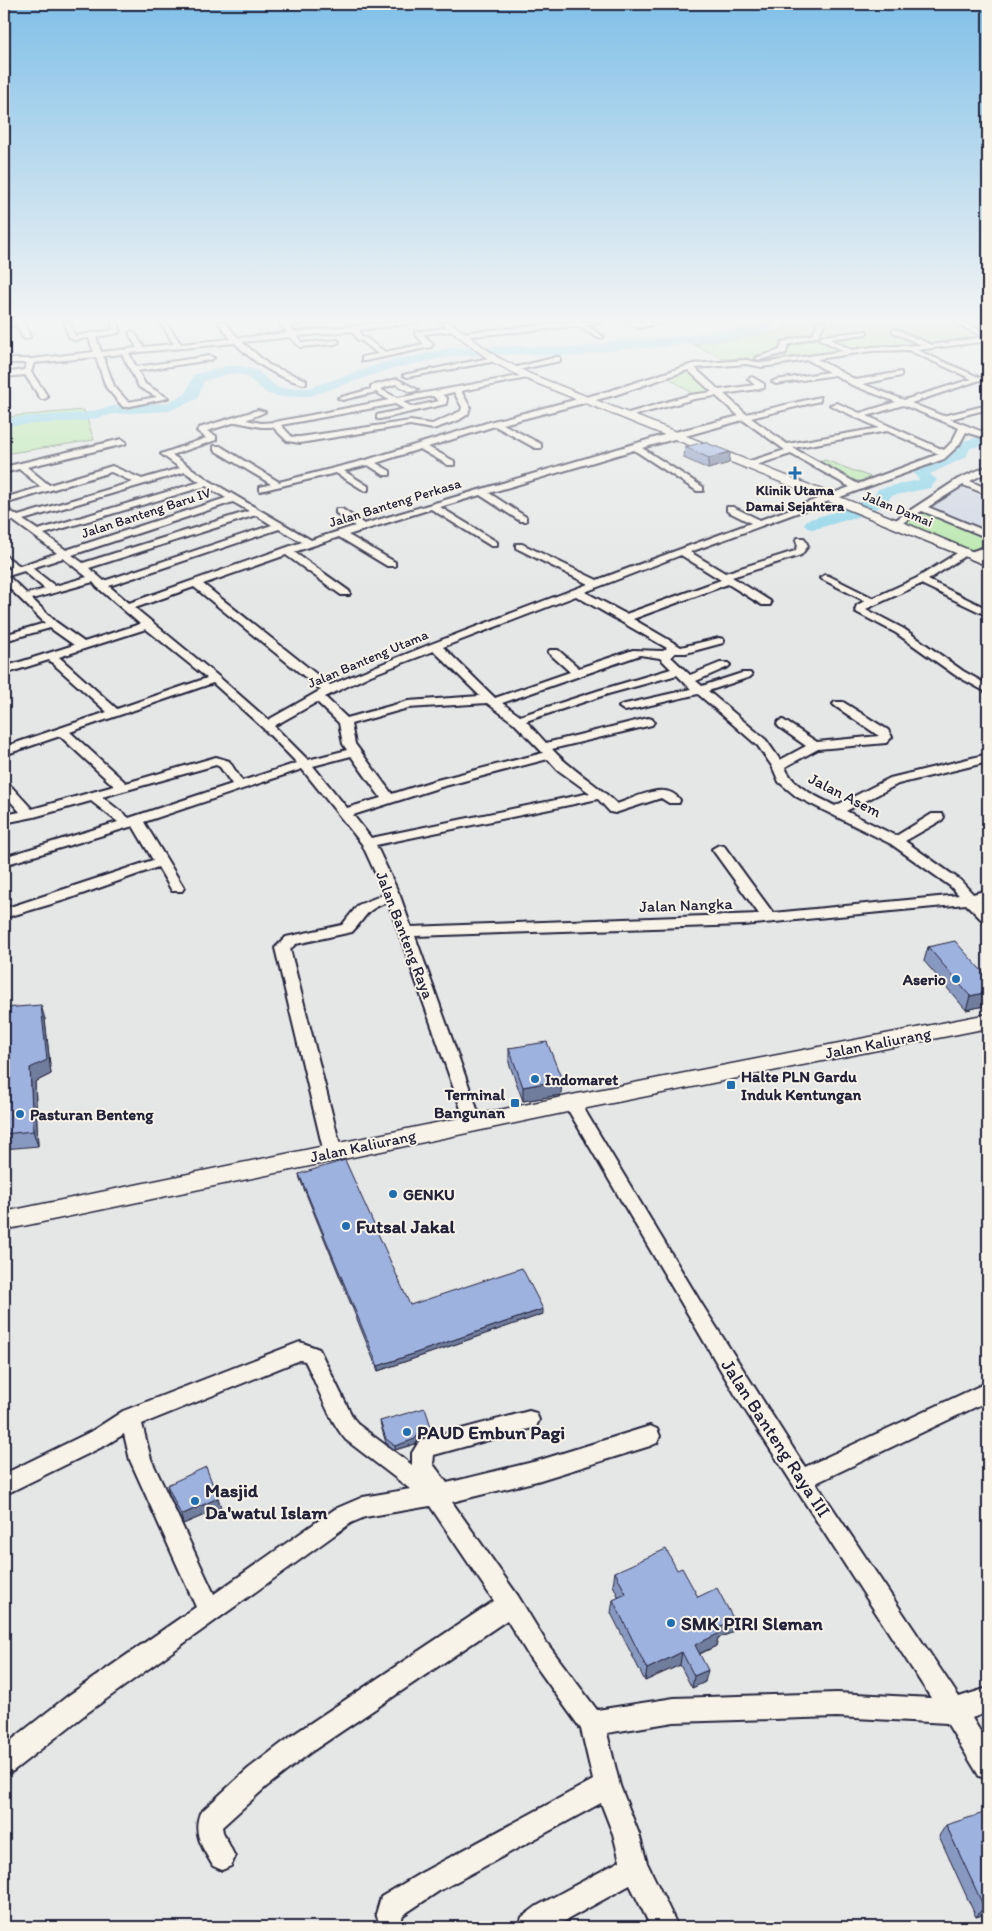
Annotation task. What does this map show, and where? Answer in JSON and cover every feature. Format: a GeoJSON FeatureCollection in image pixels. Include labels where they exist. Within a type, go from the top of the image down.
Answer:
{"type":"FeatureCollection","features":[{"type":"Feature","properties":{"kind":"main road","name":"Jalan Damai"},"geometry":{"type":"LineString","coordinates":[[619,412],[896,523],[988,562]]}},
{"type":"Feature","properties":{"kind":"main road","name":"Jalan Kaliurang"},"geometry":{"type":"LineString","coordinates":[[4,1221],[572,1103],[988,1021]]}},
{"type":"Feature","properties":{"kind":"street"},"geometry":{"type":"LineString","coordinates":[[262,412],[202,430],[213,438],[165,454],[207,483],[310,542]]}},
{"type":"Feature","properties":{"kind":"street"},"geometry":{"type":"LineString","coordinates":[[236,420],[261,425],[275,424],[334,412]]}},
{"type":"Feature","properties":{"kind":"street"},"geometry":{"type":"LineString","coordinates":[[380,417],[402,412]]}},
{"type":"Feature","properties":{"kind":"street"},"geometry":{"type":"LineString","coordinates":[[275,424],[290,439],[300,440],[410,423],[433,427],[456,418],[465,412]]}},
{"type":"Feature","properties":{"kind":"street"},"geometry":{"type":"LineString","coordinates":[[263,489],[369,462],[537,412]]}},
{"type":"Feature","properties":{"kind":"street"},"geometry":{"type":"LineString","coordinates":[[628,416],[642,412]]}},
{"type":"Feature","properties":{"kind":"street"},"geometry":{"type":"LineString","coordinates":[[739,412],[788,449],[858,488]]}},
{"type":"Feature","properties":{"kind":"street","name":"Jalan Banteng Perkasa"},"geometry":{"type":"LineString","coordinates":[[128,607],[310,542],[674,435],[764,412]]}},
{"type":"Feature","properties":{"kind":"street"},"geometry":{"type":"LineString","coordinates":[[851,412],[946,454],[956,443],[964,428]]}},
{"type":"Feature","properties":{"kind":"street"},"geometry":{"type":"LineString","coordinates":[[860,416],[875,412]]}},
{"type":"Feature","properties":{"kind":"street"},"geometry":{"type":"LineString","coordinates":[[927,412],[987,436]]}},
{"type":"Feature","properties":{"kind":"street"},"geometry":{"type":"LineString","coordinates":[[943,418],[965,412]]}},
{"type":"Feature","properties":{"kind":"street"},"geometry":{"type":"LineString","coordinates":[[496,423],[538,446]]}},
{"type":"Feature","properties":{"kind":"street"},"geometry":{"type":"LineString","coordinates":[[750,464],[788,449],[886,429]]}},
{"type":"Feature","properties":{"kind":"street"},"geometry":{"type":"LineString","coordinates":[[4,470],[122,442]]}},
{"type":"Feature","properties":{"kind":"street"},"geometry":{"type":"LineString","coordinates":[[421,446],[451,463]]}},
{"type":"Feature","properties":{"kind":"street"},"geometry":{"type":"LineString","coordinates":[[217,448],[278,485]]}},
{"type":"Feature","properties":{"kind":"street"},"geometry":{"type":"LineString","coordinates":[[635,448],[700,489]]}},
{"type":"Feature","properties":{"kind":"street","name":"Jalan Banteng Utama"},"geometry":{"type":"LineString","coordinates":[[267,725],[329,690],[435,646],[682,551],[911,470],[946,454]]}},
{"type":"Feature","properties":{"kind":"street"},"geometry":{"type":"LineString","coordinates":[[369,462],[387,474]]}},
{"type":"Feature","properties":{"kind":"street"},"geometry":{"type":"LineString","coordinates":[[20,466],[47,488]]}},
{"type":"Feature","properties":{"kind":"street"},"geometry":{"type":"LineString","coordinates":[[4,500],[112,469],[141,482]]}},
{"type":"Feature","properties":{"kind":"street"},"geometry":{"type":"LineString","coordinates":[[16,519],[186,469]]}},
{"type":"Feature","properties":{"kind":"street"},"geometry":{"type":"LineString","coordinates":[[337,470],[365,488]]}},
{"type":"Feature","properties":{"kind":"street"},"geometry":{"type":"LineString","coordinates":[[896,523],[923,508],[961,482],[984,473]]}},
{"type":"Feature","properties":{"kind":"street"},"geometry":{"type":"LineString","coordinates":[[961,482],[988,492]]}},
{"type":"Feature","properties":{"kind":"street"},"geometry":{"type":"LineString","coordinates":[[35,534],[207,483]]}},
{"type":"Feature","properties":{"kind":"street"},"geometry":{"type":"LineString","coordinates":[[481,492],[523,518]]}},
{"type":"Feature","properties":{"kind":"street","name":"Jalan Banteng Baru IV"},"geometry":{"type":"LineString","coordinates":[[4,576],[21,568],[235,498]]}},
{"type":"Feature","properties":{"kind":"street"},"geometry":{"type":"LineString","coordinates":[[432,506],[494,544]]}},
{"type":"Feature","properties":{"kind":"street"},"geometry":{"type":"LineString","coordinates":[[730,508],[759,523]]}},
{"type":"Feature","properties":{"kind":"street"},"geometry":{"type":"LineString","coordinates":[[923,508],[988,534]]}},
{"type":"Feature","properties":{"kind":"street"},"geometry":{"type":"LineString","coordinates":[[4,510],[82,567],[148,625],[215,679],[267,725],[305,764]]}},
{"type":"Feature","properties":{"kind":"street"},"geometry":{"type":"LineString","coordinates":[[338,511],[363,527]]}},
{"type":"Feature","properties":{"kind":"street"},"geometry":{"type":"LineString","coordinates":[[82,567],[256,512]]}},
{"type":"Feature","properties":{"kind":"street"},"geometry":{"type":"LineString","coordinates":[[25,598],[53,590],[98,582],[280,525]]}},
{"type":"Feature","properties":{"kind":"street"},"geometry":{"type":"LineString","coordinates":[[340,534],[391,564]]}},
{"type":"Feature","properties":{"kind":"street"},"geometry":{"type":"LineString","coordinates":[[625,618],[726,578],[798,553],[803,546],[801,540]]}},
{"type":"Feature","properties":{"kind":"street"},"geometry":{"type":"LineString","coordinates":[[519,546],[596,584]]}},
{"type":"Feature","properties":{"kind":"street"},"geometry":{"type":"LineString","coordinates":[[988,549],[968,554],[922,580],[872,601],[861,607],[860,610],[900,631],[959,673],[988,690]]}},
{"type":"Feature","properties":{"kind":"street"},"geometry":{"type":"LineString","coordinates":[[287,551],[345,592]]}},
{"type":"Feature","properties":{"kind":"street"},"geometry":{"type":"LineString","coordinates":[[682,551],[766,603]]}},
{"type":"Feature","properties":{"kind":"street"},"geometry":{"type":"LineString","coordinates":[[4,558],[53,590]]}},
{"type":"Feature","properties":{"kind":"street"},"geometry":{"type":"LineString","coordinates":[[4,576],[52,624],[82,646]]}},
{"type":"Feature","properties":{"kind":"street"},"geometry":{"type":"LineString","coordinates":[[825,578],[872,601]]}},
{"type":"Feature","properties":{"kind":"street"},"geometry":{"type":"LineString","coordinates":[[922,580],[988,613]]}},
{"type":"Feature","properties":{"kind":"street"},"geometry":{"type":"LineString","coordinates":[[195,583],[329,690]]}},
{"type":"Feature","properties":{"kind":"street"},"geometry":{"type":"LineString","coordinates":[[576,592],[625,618],[669,652]]}},
{"type":"Feature","properties":{"kind":"street"},"geometry":{"type":"LineString","coordinates":[[7,634],[52,624]]}},
{"type":"Feature","properties":{"kind":"street"},"geometry":{"type":"LineString","coordinates":[[4,671],[148,625]]}},
{"type":"Feature","properties":{"kind":"street"},"geometry":{"type":"LineString","coordinates":[[345,722],[408,706],[492,701],[640,652],[683,651],[719,641]]}},
{"type":"Feature","properties":{"kind":"street"},"geometry":{"type":"LineString","coordinates":[[435,646],[492,701],[518,720],[562,768],[601,795],[615,809],[660,794],[665,794],[674,800]]}},
{"type":"Feature","properties":{"kind":"street"},"geometry":{"type":"LineString","coordinates":[[554,652],[578,673]]}},
{"type":"Feature","properties":{"kind":"street","name":"Jalan Asem"},"geometry":{"type":"LineString","coordinates":[[669,652],[666,658],[678,671],[762,742],[780,772],[802,794],[896,841],[955,883],[968,899],[988,918]]}},
{"type":"Feature","properties":{"kind":"street"},"geometry":{"type":"LineString","coordinates":[[51,656],[80,684],[115,713]]}},
{"type":"Feature","properties":{"kind":"street"},"geometry":{"type":"LineString","coordinates":[[688,680],[724,666]]}},
{"type":"Feature","properties":{"kind":"street"},"geometry":{"type":"LineString","coordinates":[[518,720],[604,692],[678,671]]}},
{"type":"Feature","properties":{"kind":"street"},"geometry":{"type":"LineString","coordinates":[[625,707],[700,690],[746,675]]}},
{"type":"Feature","properties":{"kind":"street"},"geometry":{"type":"LineString","coordinates":[[4,750],[215,679]]}},
{"type":"Feature","properties":{"kind":"street"},"geometry":{"type":"LineString","coordinates":[[343,814],[437,784],[648,722],[604,692]]}},
{"type":"Feature","properties":{"kind":"street"},"geometry":{"type":"LineString","coordinates":[[317,696],[345,722],[350,744],[354,752],[389,799]]}},
{"type":"Feature","properties":{"kind":"street"},"geometry":{"type":"LineString","coordinates":[[780,772],[815,746],[882,740],[886,737],[884,733],[838,704]]}},
{"type":"Feature","properties":{"kind":"street"},"geometry":{"type":"LineString","coordinates":[[783,724],[815,746]]}},
{"type":"Feature","properties":{"kind":"street"},"geometry":{"type":"LineString","coordinates":[[62,731],[123,787]]}},
{"type":"Feature","properties":{"kind":"street"},"geometry":{"type":"LineString","coordinates":[[4,861],[305,764],[354,752]]}},
{"type":"Feature","properties":{"kind":"street"},"geometry":{"type":"LineString","coordinates":[[836,810],[894,781],[987,760]]}},
{"type":"Feature","properties":{"kind":"street"},"geometry":{"type":"LineString","coordinates":[[4,819],[29,814],[216,761],[225,764],[239,786]]}},
{"type":"Feature","properties":{"kind":"street","name":"Jalan Banteng Raya"},"geometry":{"type":"LineString","coordinates":[[305,764],[368,843],[393,896],[474,1123]]}},
{"type":"Feature","properties":{"kind":"street"},"geometry":{"type":"LineString","coordinates":[[4,787],[29,814]]}},
{"type":"Feature","properties":{"kind":"street"},"geometry":{"type":"LineString","coordinates":[[368,843],[601,795]]}},
{"type":"Feature","properties":{"kind":"street"},"geometry":{"type":"LineString","coordinates":[[93,796],[131,821],[177,888]]}},
{"type":"Feature","properties":{"kind":"street"},"geometry":{"type":"LineString","coordinates":[[896,841],[937,817]]}},
{"type":"Feature","properties":{"kind":"street"},"geometry":{"type":"LineString","coordinates":[[719,849],[769,917]]}},
{"type":"Feature","properties":{"kind":"street"},"geometry":{"type":"LineString","coordinates":[[4,914],[60,897],[160,862]]}},
{"type":"Feature","properties":{"kind":"street","name":"Jalan Nangka"},"geometry":{"type":"LineString","coordinates":[[405,932],[682,924],[968,899],[983,897],[988,894]]}},
{"type":"Feature","properties":{"kind":"street"},"geometry":{"type":"LineString","coordinates":[[333,1153],[282,948],[291,940],[347,929],[368,904],[393,896]]}},
{"type":"Feature","properties":{"kind":"street","name":"Jalan Banteng Raya III"},"geometry":{"type":"LineString","coordinates":[[572,1103],[697,1315],[801,1479],[955,1711],[988,1767]]}},
{"type":"Feature","properties":{"kind":"street"},"geometry":{"type":"LineString","coordinates":[[4,1485],[99,1438],[130,1418],[300,1351],[312,1355],[324,1375],[346,1425],[353,1433],[438,1494]]}},
{"type":"Feature","properties":{"kind":"street"},"geometry":{"type":"LineString","coordinates":[[801,1479],[988,1391]]}},
{"type":"Feature","properties":{"kind":"street"},"geometry":{"type":"LineString","coordinates":[[130,1418],[141,1460],[210,1612]]}},
{"type":"Feature","properties":{"kind":"street"},"geometry":{"type":"LineString","coordinates":[[529,1420],[427,1447],[420,1459],[438,1494],[538,1650],[592,1723],[607,1786],[626,1834],[635,1867],[665,1927]]}},
{"type":"Feature","properties":{"kind":"street"},"geometry":{"type":"LineString","coordinates":[[4,1762],[78,1704],[343,1516],[363,1507],[438,1494],[537,1471],[650,1436]]}},
{"type":"Feature","properties":{"kind":"street"},"geometry":{"type":"LineString","coordinates":[[222,1857],[210,1835],[209,1822],[273,1764],[463,1638],[510,1604]]}},
{"type":"Feature","properties":{"kind":"street"},"geometry":{"type":"LineString","coordinates":[[592,1723],[674,1710],[837,1705],[955,1711],[988,1700]]}},
{"type":"Feature","properties":{"kind":"street"},"geometry":{"type":"LineString","coordinates":[[390,1914],[391,1907],[430,1882],[607,1786]]}},
{"type":"Feature","properties":{"kind":"street"},"geometry":{"type":"LineString","coordinates":[[532,1927],[547,1916],[635,1867]]}},
{"type":"Feature","properties":{"kind":"shaded area"},"geometry":{"type":"Polygon","coordinates":[[[957,486],[988,498],[988,533],[927,508],[938,497],[957,486]]]}},
{"type":"Feature","properties":{"kind":"green space"},"geometry":{"type":"Polygon","coordinates":[[[60,412],[85,412],[94,440],[4,454],[4,417],[60,412]]]}},
{"type":"Feature","properties":{"kind":"green space"},"geometry":{"type":"Polygon","coordinates":[[[825,460],[873,478],[856,481],[843,479],[815,464],[825,460]]]}},
{"type":"Feature","properties":{"kind":"green space"},"geometry":{"type":"Polygon","coordinates":[[[923,508],[988,535],[988,548],[970,554],[897,522],[923,508]]]}},
{"type":"Feature","properties":{"kind":"building"},"geometry":{"type":"Polygon","coordinates":[[[704,442],[730,452],[709,458],[685,447],[704,442]]]}},
{"type":"Feature","properties":{"kind":"building"},"geometry":{"type":"Polygon","coordinates":[[[955,941],[988,978],[988,992],[970,996],[928,947],[955,941]]]}},
{"type":"Feature","properties":{"kind":"building","name":"Pasturan Benteng"},"geometry":{"type":"Polygon","coordinates":[[[41,1005],[47,1060],[30,1068],[33,1131],[4,1134],[4,1008],[41,1005]]]}},
{"type":"Feature","properties":{"kind":"building"},"geometry":{"type":"Polygon","coordinates":[[[547,1042],[562,1080],[523,1087],[509,1048],[547,1042]]]}},
{"type":"Feature","properties":{"kind":"building","name":"Futsal Jakal"},"geometry":{"type":"Polygon","coordinates":[[[345,1160],[410,1305],[522,1268],[543,1309],[378,1366],[299,1174],[345,1160]]]}},
{"type":"Feature","properties":{"kind":"building","name":"PAUD Embun Pagi"},"geometry":{"type":"Polygon","coordinates":[[[425,1408],[432,1430],[419,1433],[415,1439],[395,1446],[386,1439],[380,1421],[425,1408]]]}},
{"type":"Feature","properties":{"kind":"building","name":"Masjid Da'watul Islam"},"geometry":{"type":"Polygon","coordinates":[[[206,1467],[218,1498],[181,1515],[167,1485],[206,1467]]]}},
{"type":"Feature","properties":{"kind":"building","name":"SMK PIRI Sleman"},"geometry":{"type":"Polygon","coordinates":[[[666,1549],[677,1570],[682,1568],[698,1597],[717,1588],[734,1620],[716,1628],[720,1633],[695,1645],[708,1670],[694,1676],[682,1652],[647,1669],[613,1600],[626,1594],[615,1572],[666,1549]]]}},
{"type":"Feature","properties":{"kind":"building"},"geometry":{"type":"Polygon","coordinates":[[[987,1812],[988,1905],[984,1907],[946,1825],[987,1812]]]}},
{"type":"Feature","properties":{"kind":"waterway"},"geometry":{"type":"LineString","coordinates":[[4,422],[84,417],[105,412]]}},
{"type":"Feature","properties":{"kind":"waterway"},"geometry":{"type":"LineString","coordinates":[[863,507],[880,501],[884,493],[910,486],[924,485],[929,480],[921,472],[960,454],[964,445],[988,440]]}},
{"type":"Feature","properties":{"kind":"waterway"},"geometry":{"type":"LineString","coordinates":[[813,524],[857,511]]}},
{"type":"Feature","properties":{"kind":"place","name":"Klinik Utama Damai Sejahtera"},"geometry":{"type":"Point","coordinates":[795,473]}},
{"type":"Feature","properties":{"kind":"place","name":"Aserio"},"geometry":{"type":"Point","coordinates":[956,979]}},
{"type":"Feature","properties":{"kind":"place","name":"Indomaret"},"geometry":{"type":"Point","coordinates":[535,1079]}},
{"type":"Feature","properties":{"kind":"place","name":"Halte PLN Gardu Induk Kentungan"},"geometry":{"type":"Point","coordinates":[731,1085]}},
{"type":"Feature","properties":{"kind":"place","name":"Terminal Bangunan"},"geometry":{"type":"Point","coordinates":[515,1103]}},
{"type":"Feature","properties":{"kind":"place","name":"Pasturan Benteng"},"geometry":{"type":"Point","coordinates":[20,1114]}},
{"type":"Feature","properties":{"kind":"place","name":"GENKU"},"geometry":{"type":"Point","coordinates":[393,1194]}},
{"type":"Feature","properties":{"kind":"place","name":"Futsal Jakal"},"geometry":{"type":"Point","coordinates":[346,1226]}},
{"type":"Feature","properties":{"kind":"place","name":"PAUD Embun Pagi"},"geometry":{"type":"Point","coordinates":[407,1432]}},
{"type":"Feature","properties":{"kind":"place","name":"Masjid Da'watul Islam"},"geometry":{"type":"Point","coordinates":[195,1501]}},
{"type":"Feature","properties":{"kind":"place","name":"SMK PIRI Sleman"},"geometry":{"type":"Point","coordinates":[671,1623]}}]}
